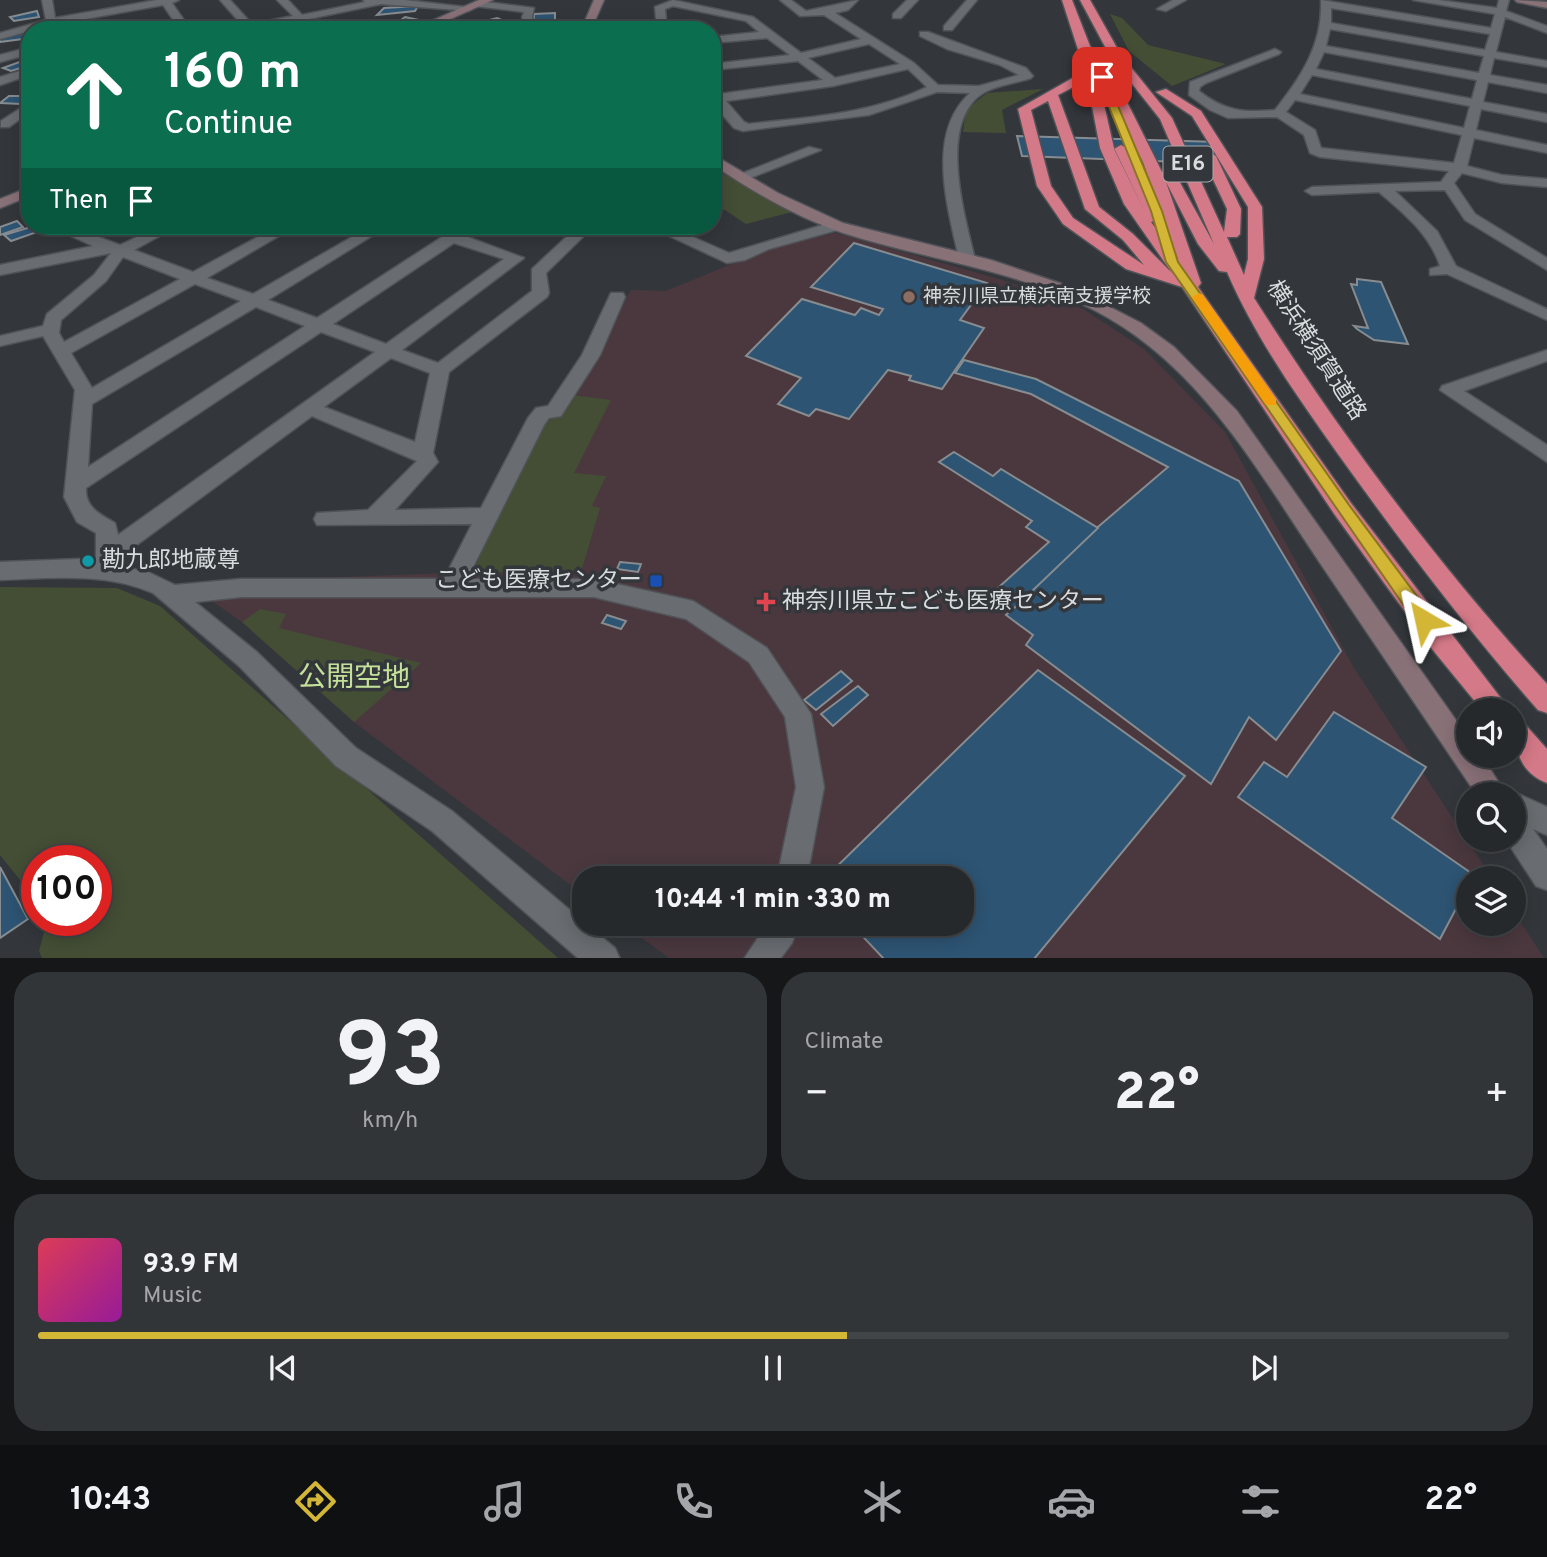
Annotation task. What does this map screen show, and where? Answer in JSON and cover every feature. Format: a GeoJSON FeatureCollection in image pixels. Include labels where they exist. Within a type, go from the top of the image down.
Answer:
{"type":"FeatureCollection","features":[{"type":"Feature","properties":{"kind":"highway"},"geometry":{"type":"LineString","coordinates":[[1067,0],[1094,74],[1100,123],[1124,192],[1343,509],[1441,642],[1487,698]]}},
{"type":"Feature","properties":{"kind":"highway"},"geometry":{"type":"LineString","coordinates":[[1088,6],[1114,50],[1161,99],[1196,155],[1232,234]]}},
{"type":"Feature","properties":{"kind":"highway"},"geometry":{"type":"LineString","coordinates":[[1114,50],[1178,108],[1209,155],[1234,209],[1230,269]]}},
{"type":"Feature","properties":{"kind":"highway"},"geometry":{"type":"LineString","coordinates":[[1114,50],[1119,68],[1147,109],[1230,269]]}},
{"type":"Feature","properties":{"kind":"highway"},"geometry":{"type":"LineString","coordinates":[[1094,74],[1061,95],[1024,109],[1044,186],[1068,221],[1132,266],[1192,288]]}},
{"type":"Feature","properties":{"kind":"highway"},"geometry":{"type":"LineString","coordinates":[[1094,74],[1136,110],[1206,244],[1230,269]]}},
{"type":"Feature","properties":{"kind":"highway"},"geometry":{"type":"LineString","coordinates":[[1094,74],[1109,96],[1163,232],[1172,262]]}},
{"type":"Feature","properties":{"kind":"highway"},"geometry":{"type":"LineString","coordinates":[[1162,92],[1197,114],[1255,208],[1256,259],[1246,298]]}},
{"type":"Feature","properties":{"kind":"highway"},"geometry":{"type":"LineString","coordinates":[[1061,95],[1092,209],[1128,237],[1161,275]]}},
{"type":"Feature","properties":{"kind":"highway"},"geometry":{"type":"LineString","coordinates":[[1061,95],[1077,204],[1161,275]]}},
{"type":"Feature","properties":{"kind":"highway"},"geometry":{"type":"LineString","coordinates":[[1061,95],[1161,275]]}},
{"type":"Feature","properties":{"kind":"highway"},"geometry":{"type":"LineString","coordinates":[[1121,99],[1177,223],[1192,288]]}},
{"type":"Feature","properties":{"kind":"highway","name":"横浜横須賀道路"},"geometry":{"type":"LineString","coordinates":[[1230,269],[1302,388],[1378,494],[1504,654],[1547,702]]}},
{"type":"Feature","properties":{"kind":"highway"},"geometry":{"type":"LineString","coordinates":[[1526,745],[1547,770]]}},
{"type":"Feature","properties":{"kind":"street"},"geometry":{"type":"LineString","coordinates":[[47,0],[49,21]]}},
{"type":"Feature","properties":{"kind":"street"},"geometry":{"type":"LineString","coordinates":[[102,0],[111,16]]}},
{"type":"Feature","properties":{"kind":"street"},"geometry":{"type":"LineString","coordinates":[[225,0],[239,21]]}},
{"type":"Feature","properties":{"kind":"street"},"geometry":{"type":"LineString","coordinates":[[282,0],[300,18]]}},
{"type":"Feature","properties":{"kind":"street"},"geometry":{"type":"LineString","coordinates":[[593,21],[597,15],[599,0]]}},
{"type":"Feature","properties":{"kind":"street"},"geometry":{"type":"LineString","coordinates":[[785,0],[804,14],[826,12],[851,2]]}},
{"type":"Feature","properties":{"kind":"street"},"geometry":{"type":"LineString","coordinates":[[833,0],[851,2]]}},
{"type":"Feature","properties":{"kind":"street"},"geometry":{"type":"LineString","coordinates":[[897,16],[914,0]]}},
{"type":"Feature","properties":{"kind":"street"},"geometry":{"type":"LineString","coordinates":[[948,28],[972,0]]}},
{"type":"Feature","properties":{"kind":"street"},"geometry":{"type":"LineString","coordinates":[[1162,9],[1181,0]]}},
{"type":"Feature","properties":{"kind":"street"},"geometry":{"type":"LineString","coordinates":[[1418,0],[1502,6],[1547,30]]}},
{"type":"Feature","properties":{"kind":"street"},"geometry":{"type":"LineString","coordinates":[[1520,0],[1547,5]]}},
{"type":"Feature","properties":{"kind":"street"},"geometry":{"type":"LineString","coordinates":[[80,21],[168,1],[180,21]]}},
{"type":"Feature","properties":{"kind":"street"},"geometry":{"type":"LineString","coordinates":[[290,21],[372,1],[478,4],[530,10],[530,21]]}},
{"type":"Feature","properties":{"kind":"street"},"geometry":{"type":"LineString","coordinates":[[1279,113],[1310,71],[1322,48],[1326,2],[1495,32]]}},
{"type":"Feature","properties":{"kind":"street"},"geometry":{"type":"LineString","coordinates":[[659,21],[660,7],[673,3],[749,19],[833,82]]}},
{"type":"Feature","properties":{"kind":"street"},"geometry":{"type":"LineString","coordinates":[[437,21],[478,4]]}},
{"type":"Feature","properties":{"kind":"street"},"geometry":{"type":"LineString","coordinates":[[1502,6],[1458,168],[1447,183],[1470,218],[1547,265]]}},
{"type":"Feature","properties":{"kind":"street"},"geometry":{"type":"LineString","coordinates":[[826,12],[910,65],[935,88]]}},
{"type":"Feature","properties":{"kind":"street"},"geometry":{"type":"LineString","coordinates":[[0,23],[21,25]]}},
{"type":"Feature","properties":{"kind":"street"},"geometry":{"type":"LineString","coordinates":[[1326,25],[1547,64]]}},
{"type":"Feature","properties":{"kind":"street"},"geometry":{"type":"LineString","coordinates":[[0,36],[21,30]]}},
{"type":"Feature","properties":{"kind":"street"},"geometry":{"type":"LineString","coordinates":[[721,39],[770,34]]}},
{"type":"Feature","properties":{"kind":"street"},"geometry":{"type":"LineString","coordinates":[[721,106],[739,125],[748,128],[859,112],[915,100],[935,88],[980,90],[1024,78],[1026,72],[978,53],[954,48],[924,34]]}},
{"type":"Feature","properties":{"kind":"street"},"geometry":{"type":"LineString","coordinates":[[721,67],[802,57],[870,40]]}},
{"type":"Feature","properties":{"kind":"street"},"geometry":{"type":"LineString","coordinates":[[1322,48],[1547,89]]}},
{"type":"Feature","properties":{"kind":"street"},"geometry":{"type":"LineString","coordinates":[[1275,52],[1202,81],[1194,85],[1193,92],[1213,110],[1240,118],[1279,113],[1310,132],[1314,150],[1325,154],[1458,168],[1502,179],[1547,183]]}},
{"type":"Feature","properties":{"kind":"street"},"geometry":{"type":"LineString","coordinates":[[0,59],[21,53]]}},
{"type":"Feature","properties":{"kind":"street"},"geometry":{"type":"LineString","coordinates":[[721,97],[833,82],[910,65]]}},
{"type":"Feature","properties":{"kind":"street"},"geometry":{"type":"LineString","coordinates":[[1310,71],[1547,118]]}},
{"type":"Feature","properties":{"kind":"street"},"geometry":{"type":"LineString","coordinates":[[0,80],[21,74]]}},
{"type":"Feature","properties":{"kind":"street"},"geometry":{"type":"LineString","coordinates":[[967,259],[951,181],[951,158],[957,118],[980,90]]}},
{"type":"Feature","properties":{"kind":"street"},"geometry":{"type":"LineString","coordinates":[[1292,96],[1547,149]]}},
{"type":"Feature","properties":{"kind":"street"},"geometry":{"type":"LineString","coordinates":[[0,110],[21,108]]}},
{"type":"Feature","properties":{"kind":"street"},"geometry":{"type":"LineString","coordinates":[[5,124],[21,113]]}},
{"type":"Feature","properties":{"kind":"street"},"geometry":{"type":"LineString","coordinates":[[740,177],[814,149]]}},
{"type":"Feature","properties":{"kind":"street"},"geometry":{"type":"LineString","coordinates":[[721,164],[740,177],[836,226],[967,259],[1063,288],[1097,303],[1154,337],[1189,367],[1230,415],[1484,782]]}},
{"type":"Feature","properties":{"kind":"street"},"geometry":{"type":"LineString","coordinates":[[1312,191],[1384,189],[1408,185],[1449,186]]}},
{"type":"Feature","properties":{"kind":"street"},"geometry":{"type":"LineString","coordinates":[[1384,189],[1428,226],[1445,255],[1442,271],[1547,315]]}},
{"type":"Feature","properties":{"kind":"street"},"geometry":{"type":"LineString","coordinates":[[0,204],[21,195]]}},
{"type":"Feature","properties":{"kind":"street"},"geometry":{"type":"LineString","coordinates":[[676,235],[727,258],[739,257],[763,246],[836,226]]}},
{"type":"Feature","properties":{"kind":"street"},"geometry":{"type":"LineString","coordinates":[[79,235],[440,370]]}},
{"type":"Feature","properties":{"kind":"street"},"geometry":{"type":"LineString","coordinates":[[0,270],[115,249],[149,235]]}},
{"type":"Feature","properties":{"kind":"street"},"geometry":{"type":"LineString","coordinates":[[61,351],[273,235]]}},
{"type":"Feature","properties":{"kind":"street"},"geometry":{"type":"LineString","coordinates":[[82,402],[366,235]]}},
{"type":"Feature","properties":{"kind":"street"},"geometry":{"type":"LineString","coordinates":[[76,485],[456,235]]}},
{"type":"Feature","properties":{"kind":"street"},"geometry":{"type":"LineString","coordinates":[[423,453],[440,370],[541,293],[538,272],[577,235]]}},
{"type":"Feature","properties":{"kind":"street"},"geometry":{"type":"LineString","coordinates":[[0,571],[69,568],[106,563],[516,258],[453,237]]}},
{"type":"Feature","properties":{"kind":"street"},"geometry":{"type":"LineString","coordinates":[[106,563],[107,529],[85,516],[75,497],[84,390],[51,329],[53,318],[100,278],[115,249]]}},
{"type":"Feature","properties":{"kind":"street"},"geometry":{"type":"LineString","coordinates":[[452,586],[535,424],[543,412],[554,412],[591,355],[617,297]]}},
{"type":"Feature","properties":{"kind":"street"},"geometry":{"type":"LineString","coordinates":[[0,341],[51,329]]}},
{"type":"Feature","properties":{"kind":"street"},"geometry":{"type":"LineString","coordinates":[[1547,355],[1449,390],[1547,455]]}},
{"type":"Feature","properties":{"kind":"street"},"geometry":{"type":"LineString","coordinates":[[311,409],[423,453],[428,462],[375,517]]}},
{"type":"Feature","properties":{"kind":"street"},"geometry":{"type":"LineString","coordinates":[[325,519],[488,516]]}},
{"type":"Feature","properties":{"kind":"street"},"geometry":{"type":"LineString","coordinates":[[106,563],[161,587],[248,659],[346,757],[442,821],[604,958]]}},
{"type":"Feature","properties":{"kind":"street"},"geometry":{"type":"LineString","coordinates":[[170,595],[241,588],[594,588],[693,611],[737,638],[758,655],[798,714],[810,787],[794,866]]}},
{"type":"Feature","properties":{"kind":"street"},"geometry":{"type":"LineString","coordinates":[[1526,812],[1547,821]]}},
{"type":"Feature","properties":{"kind":"street"},"geometry":{"type":"LineString","coordinates":[[1526,844],[1547,875]]}},
{"type":"Feature","properties":{"kind":"street"},"geometry":{"type":"LineString","coordinates":[[760,958],[778,936]]}},
{"type":"Feature","properties":{"kind":"shaded area","name":"神奈川県立こども医療センター"},"geometry":{"type":"Polygon","coordinates":[[[835,233],[1006,281],[1083,309],[1144,349],[1225,432],[1354,668],[1456,823],[1456,852],[1475,852],[1484,866],[1456,866],[1456,936],[1526,936],[1526,930],[1544,958],[669,958],[639,936],[974,936],[974,866],[572,866],[572,886],[354,722],[242,622],[186,583],[473,572],[510,485],[542,425],[556,416],[572,395],[631,290],[666,291],[768,249],[835,233]]]}},
{"type":"Feature","properties":{"kind":"green space"},"geometry":{"type":"Polygon","coordinates":[[[1110,14],[1122,18],[1148,45],[1226,64],[1172,86],[1129,51],[1110,14]]]}},
{"type":"Feature","properties":{"kind":"green space"},"geometry":{"type":"Polygon","coordinates":[[[1043,89],[1002,110],[1006,133],[963,132],[966,110],[987,93],[1043,89]]]}},
{"type":"Feature","properties":{"kind":"green space"},"geometry":{"type":"Polygon","coordinates":[[[721,172],[792,212],[746,224],[721,209],[721,172]]]}},
{"type":"Feature","properties":{"kind":"green space"},"geometry":{"type":"Polygon","coordinates":[[[572,395],[611,400],[574,473],[606,476],[592,506],[600,508],[581,572],[473,572],[510,485],[542,425],[556,416],[572,395]]]}},
{"type":"Feature","properties":{"kind":"green space"},"geometry":{"type":"Polygon","coordinates":[[[0,587],[117,588],[160,606],[558,958],[42,958],[39,951],[43,936],[112,936],[112,845],[21,845],[21,881],[0,855],[0,587]]]}},
{"type":"Feature","properties":{"kind":"green space","name":"公開空地"},"geometry":{"type":"Polygon","coordinates":[[[260,609],[286,614],[279,628],[421,663],[354,722],[242,622],[260,609]]]}},
{"type":"Feature","properties":{"kind":"building"},"geometry":{"type":"Polygon","coordinates":[[[418,6],[415,11],[377,15],[384,8],[418,6]]]}},
{"type":"Feature","properties":{"kind":"building"},"geometry":{"type":"Polygon","coordinates":[[[37,11],[39,17],[14,21],[10,17],[37,11]]]}},
{"type":"Feature","properties":{"kind":"building"},"geometry":{"type":"Polygon","coordinates":[[[555,13],[555,21],[534,21],[534,14],[555,13]]]}},
{"type":"Feature","properties":{"kind":"building"},"geometry":{"type":"Polygon","coordinates":[[[405,17],[419,20],[416,21],[400,21],[405,17]]]}},
{"type":"Feature","properties":{"kind":"building"},"geometry":{"type":"Polygon","coordinates":[[[21,33],[21,39],[0,42],[0,39],[21,33]]]}},
{"type":"Feature","properties":{"kind":"building"},"geometry":{"type":"Polygon","coordinates":[[[21,61],[21,68],[11,71],[3,68],[21,61]]]}},
{"type":"Feature","properties":{"kind":"building"},"geometry":{"type":"Polygon","coordinates":[[[9,96],[21,96],[21,104],[0,103],[9,96]]]}},
{"type":"Feature","properties":{"kind":"building"},"geometry":{"type":"Polygon","coordinates":[[[1017,136],[1218,142],[1233,164],[1022,156],[1017,136]]]}},
{"type":"Feature","properties":{"kind":"building"},"geometry":{"type":"Polygon","coordinates":[[[17,221],[21,225],[21,228],[0,235],[0,227],[17,221]]]}},
{"type":"Feature","properties":{"kind":"building"},"geometry":{"type":"Polygon","coordinates":[[[21,230],[21,235],[28,235],[11,241],[4,235],[21,230]]]}},
{"type":"Feature","properties":{"kind":"building"},"geometry":{"type":"Polygon","coordinates":[[[854,243],[987,283],[960,320],[984,328],[942,389],[909,380],[911,376],[888,370],[849,419],[816,409],[809,416],[778,404],[801,378],[746,356],[802,299],[855,315],[861,308],[879,315],[883,309],[811,287],[854,243]]]}},
{"type":"Feature","properties":{"kind":"building"},"geometry":{"type":"Polygon","coordinates":[[[1357,279],[1381,282],[1408,344],[1374,340],[1354,326],[1368,328],[1351,284],[1357,285],[1357,279]]]}},
{"type":"Feature","properties":{"kind":"building"},"geometry":{"type":"Polygon","coordinates":[[[964,360],[1036,379],[1239,481],[1341,651],[1276,740],[1249,717],[1211,784],[1026,645],[1033,635],[1006,615],[1085,538],[1168,467],[1031,394],[955,373],[964,360]]]}},
{"type":"Feature","properties":{"kind":"building"},"geometry":{"type":"Polygon","coordinates":[[[954,452],[993,476],[1001,469],[1098,528],[1010,612],[989,596],[1049,542],[1026,527],[1032,521],[939,462],[954,452]]]}},
{"type":"Feature","properties":{"kind":"building"},"geometry":{"type":"Polygon","coordinates":[[[620,562],[641,564],[638,572],[617,569],[620,562]]]}},
{"type":"Feature","properties":{"kind":"building"},"geometry":{"type":"Polygon","coordinates":[[[607,615],[626,621],[621,629],[602,623],[607,615]]]}},
{"type":"Feature","properties":{"kind":"building"},"geometry":{"type":"Polygon","coordinates":[[[1038,670],[1185,776],[1035,958],[883,958],[862,936],[974,936],[974,866],[837,866],[1038,670]]]}},
{"type":"Feature","properties":{"kind":"building"},"geometry":{"type":"Polygon","coordinates":[[[841,671],[852,681],[816,710],[804,700],[841,671]]]}},
{"type":"Feature","properties":{"kind":"building"},"geometry":{"type":"Polygon","coordinates":[[[858,686],[868,695],[833,726],[821,714],[858,686]]]}},
{"type":"Feature","properties":{"kind":"building"},"geometry":{"type":"Polygon","coordinates":[[[1334,712],[1426,767],[1392,818],[1461,866],[1456,866],[1456,909],[1440,939],[1238,797],[1264,762],[1287,777],[1334,712]]]}},
{"type":"Feature","properties":{"kind":"building"},"geometry":{"type":"Polygon","coordinates":[[[0,867],[21,906],[21,924],[0,938],[0,867]]]}},
{"type":"Feature","properties":{"kind":"slow traffic"},"geometry":{"type":"LineString","coordinates":[[1199,297],[1271,402]]}},
{"type":"Feature","properties":{"kind":"place","name":"神奈川県立横浜南支援学校"},"geometry":{"type":"Point","coordinates":[909,297]}},
{"type":"Feature","properties":{"kind":"place","name":"勘九郎地蔵尊"},"geometry":{"type":"Point","coordinates":[88,561]}},
{"type":"Feature","properties":{"kind":"place","name":"こども医療センター"},"geometry":{"type":"Point","coordinates":[656,581]}},
{"type":"Feature","properties":{"kind":"place","name":"神奈川県立こども医療センター"},"geometry":{"type":"Point","coordinates":[766,602]}},
{"type":"Feature","properties":{"kind":"route"},"geometry":{"type":"LineString","coordinates":[[1102,77],[1156,211],[1172,262],[1260,385],[1343,509],[1424,620]]}}]}
